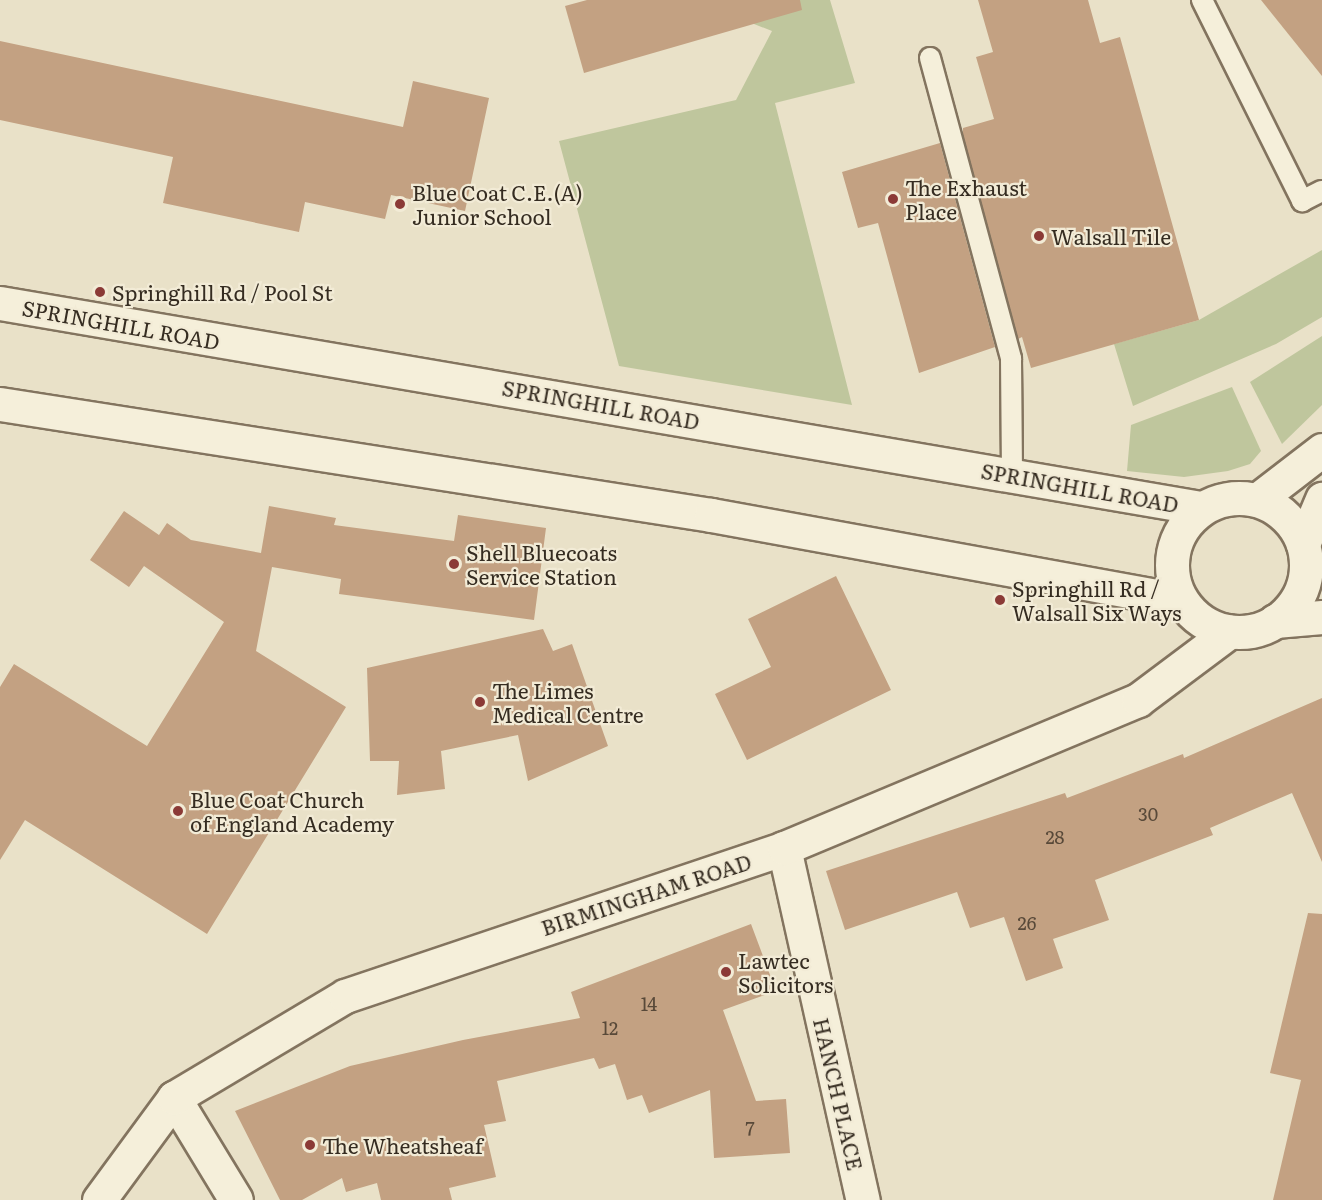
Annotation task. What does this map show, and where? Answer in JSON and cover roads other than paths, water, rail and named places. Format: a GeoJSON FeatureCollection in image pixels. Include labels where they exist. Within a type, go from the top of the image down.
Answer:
{"type":"FeatureCollection","features":[{"type":"Feature","properties":{"kind":"street","name":"SPRINGHILL ROAD"},"geometry":{"type":"LineString","coordinates":[[0,303],[1201,508]]}},
{"type":"Feature","properties":{"kind":"street"},"geometry":{"type":"LineString","coordinates":[[0,404],[711,515],[1181,600]]}},
{"type":"Feature","properties":{"kind":"street"},"geometry":{"type":"LineString","coordinates":[[1257,500],[1322,450]]}},
{"type":"Feature","properties":{"kind":"street"},"geometry":{"type":"LineString","coordinates":[[1310,552],[1293,525],[1276,508],[1257,500],[1232,497],[1214,501],[1201,508],[1184,525],[1173,546],[1172,574],[1181,600],[1200,620],[1228,632],[1253,631],[1275,621],[1287,612],[1301,590],[1306,570],[1322,499]]}},
{"type":"Feature","properties":{"kind":"street"},"geometry":{"type":"LineString","coordinates":[[1275,621],[1322,617]]}},
{"type":"Feature","properties":{"kind":"street","name":"BIRMINGHAM ROAD"},"geometry":{"type":"LineString","coordinates":[[99,1200],[174,1098],[345,996],[784,848],[1138,700],[1228,632]]}},
{"type":"Feature","properties":{"kind":"street","name":"HANCH PLACE"},"geometry":{"type":"LineString","coordinates":[[784,848],[863,1200]]}},
{"type":"Feature","properties":{"kind":"street"},"geometry":{"type":"LineString","coordinates":[[174,1098],[236,1200]]}},
{"type":"Feature","properties":{"kind":"lane"},"geometry":{"type":"LineString","coordinates":[[1202,0],[1302,201],[1322,191]]}},
{"type":"Feature","properties":{"kind":"lane"},"geometry":{"type":"LineString","coordinates":[[930,58],[1011,358],[1012,476]]}},
{"type":"Feature","properties":{"kind":"place","name":"The Exhaust Place"},"geometry":{"type":"Point","coordinates":[893,199]}},
{"type":"Feature","properties":{"kind":"place","name":"Blue Coat C.E.(A) Junior School"},"geometry":{"type":"Point","coordinates":[400,204]}},
{"type":"Feature","properties":{"kind":"place","name":"Walsall Tile"},"geometry":{"type":"Point","coordinates":[1039,236]}},
{"type":"Feature","properties":{"kind":"place","name":"Springhill Rd / Pool St"},"geometry":{"type":"Point","coordinates":[100,292]}},
{"type":"Feature","properties":{"kind":"place","name":"Shell Bluecoats Service Station"},"geometry":{"type":"Point","coordinates":[454,564]}},
{"type":"Feature","properties":{"kind":"place","name":"Springhill Rd / Walsall Six Ways"},"geometry":{"type":"Point","coordinates":[1000,600]}},
{"type":"Feature","properties":{"kind":"place","name":"The Limes Medical Centre"},"geometry":{"type":"Point","coordinates":[480,702]}},
{"type":"Feature","properties":{"kind":"place","name":"Blue Coat Church of England Academy"},"geometry":{"type":"Point","coordinates":[178,811]}},
{"type":"Feature","properties":{"kind":"place","name":"Lawtec Solicitors"},"geometry":{"type":"Point","coordinates":[726,972]}},
{"type":"Feature","properties":{"kind":"place","name":"The Wheatsheaf"},"geometry":{"type":"Point","coordinates":[310,1145]}}]}
